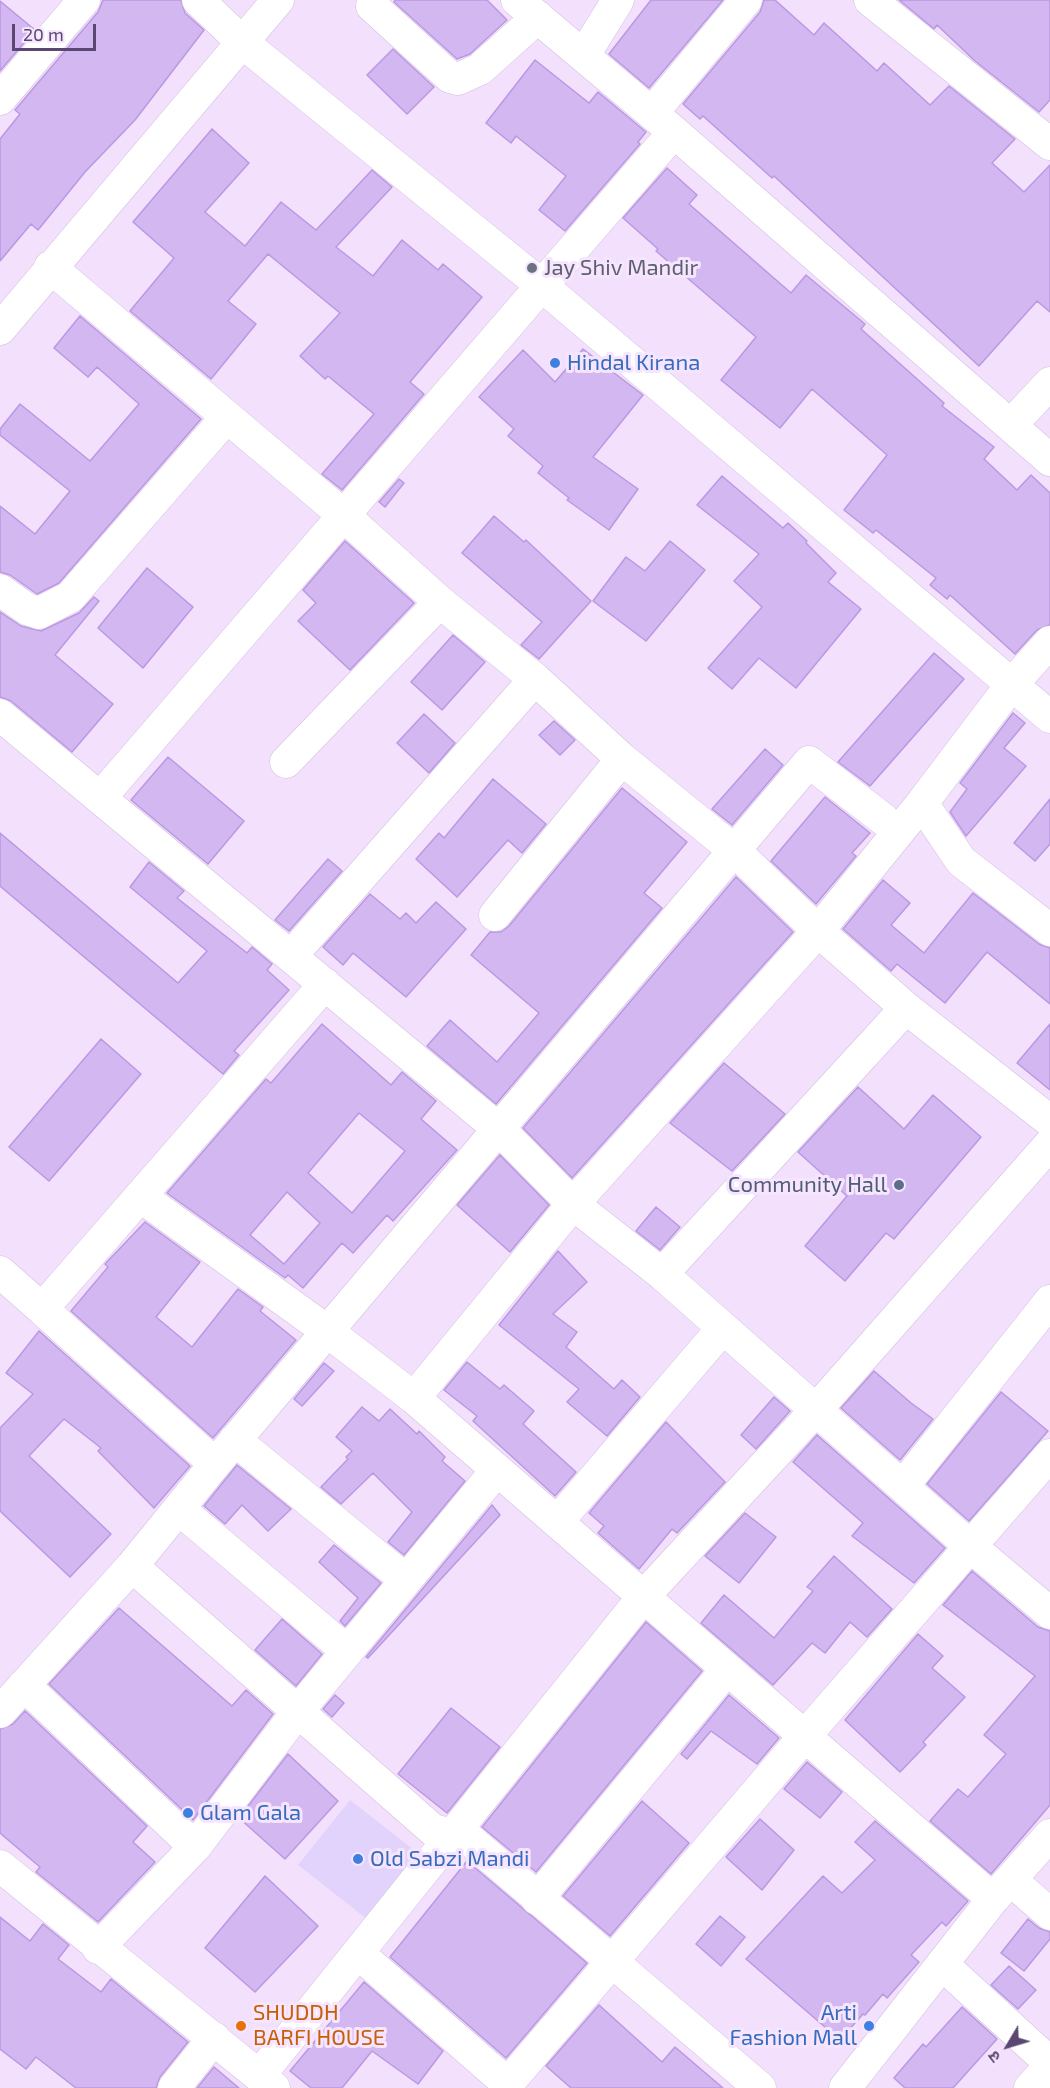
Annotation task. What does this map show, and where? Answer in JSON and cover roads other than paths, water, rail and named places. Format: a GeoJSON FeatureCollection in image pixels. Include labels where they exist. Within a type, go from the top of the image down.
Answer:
{"type":"FeatureCollection","features":[{"type":"Feature","properties":{"kind":"street"},"geometry":{"type":"LineString","coordinates":[[0,99],[84,0]]}},
{"type":"Feature","properties":{"kind":"street"},"geometry":{"type":"LineString","coordinates":[[198,0],[242,42],[540,284],[1050,717]]}},
{"type":"Feature","properties":{"kind":"street"},"geometry":{"type":"LineString","coordinates":[[0,329],[50,267],[278,0]]}},
{"type":"Feature","properties":{"kind":"street"},"geometry":{"type":"LineString","coordinates":[[584,55],[618,0]]}},
{"type":"Feature","properties":{"kind":"street"},"geometry":{"type":"LineString","coordinates":[[100,798],[540,284],[663,123],[746,0]]}},
{"type":"Feature","properties":{"kind":"street"},"geometry":{"type":"LineString","coordinates":[[870,0],[1050,144]]}},
{"type":"Feature","properties":{"kind":"street"},"geometry":{"type":"LineString","coordinates":[[372,6],[450,77],[458,79],[480,69],[527,9],[663,123],[1050,460]]}},
{"type":"Feature","properties":{"kind":"street"},"geometry":{"type":"LineString","coordinates":[[50,267],[342,514],[440,602],[535,679],[622,759],[735,852],[818,931],[906,1008],[1050,1121]]}},
{"type":"Feature","properties":{"kind":"street"},"geometry":{"type":"LineString","coordinates":[[1011,425],[1050,383]]}},
{"type":"Feature","properties":{"kind":"street"},"geometry":{"type":"LineString","coordinates":[[0,590],[27,609],[39,613],[70,597],[226,417]]}},
{"type":"Feature","properties":{"kind":"street"},"geometry":{"type":"LineString","coordinates":[[286,762],[440,602]]}},
{"type":"Feature","properties":{"kind":"street"},"geometry":{"type":"LineString","coordinates":[[414,1398],[573,1204],[818,931],[922,803],[1012,684],[1050,642]]}},
{"type":"Feature","properties":{"kind":"street"},"geometry":{"type":"LineString","coordinates":[[291,956],[535,679]]}},
{"type":"Feature","properties":{"kind":"street"},"geometry":{"type":"LineString","coordinates":[[0,715],[500,1130],[573,1204],[662,1274],[815,1411],[1050,1613]]}},
{"type":"Feature","properties":{"kind":"street"},"geometry":{"type":"LineString","coordinates":[[495,915],[622,759]]}},
{"type":"Feature","properties":{"kind":"street"},"geometry":{"type":"LineString","coordinates":[[0,1712],[132,1566],[327,1330],[500,1130],[809,762],[883,819]]}},
{"type":"Feature","properties":{"kind":"street"},"geometry":{"type":"LineString","coordinates":[[922,803],[961,861],[1050,930]]}},
{"type":"Feature","properties":{"kind":"street"},"geometry":{"type":"LineString","coordinates":[[42,1309],[325,984]]}},
{"type":"Feature","properties":{"kind":"street"},"geometry":{"type":"LineString","coordinates":[[662,1274],[906,1008]]}},
{"type":"Feature","properties":{"kind":"street"},"geometry":{"type":"LineString","coordinates":[[0,1866],[98,1948],[267,2082],[359,1954],[644,1596],[815,1411],[1050,1144]]}},
{"type":"Feature","properties":{"kind":"street"},"geometry":{"type":"LineString","coordinates":[[140,1196],[327,1330],[414,1398],[804,1737],[1002,1890],[1050,1914]]}},
{"type":"Feature","properties":{"kind":"street"},"geometry":{"type":"LineString","coordinates":[[0,1272],[215,1464]]}},
{"type":"Feature","properties":{"kind":"street"},"geometry":{"type":"LineString","coordinates":[[903,1486],[1050,1301]]}},
{"type":"Feature","properties":{"kind":"street"},"geometry":{"type":"LineString","coordinates":[[558,1521],[722,1329]]}},
{"type":"Feature","properties":{"kind":"street"},"geometry":{"type":"LineString","coordinates":[[235,1440],[406,1580]]}},
{"type":"Feature","properties":{"kind":"street"},"geometry":{"type":"LineString","coordinates":[[359,1954],[506,2086],[804,1737],[1050,1455]]}},
{"type":"Feature","properties":{"kind":"street"},"geometry":{"type":"LineString","coordinates":[[98,1948],[195,1847],[298,1711],[497,1470]]}},
{"type":"Feature","properties":{"kind":"street"},"geometry":{"type":"LineString","coordinates":[[179,1509],[347,1651]]}},
{"type":"Feature","properties":{"kind":"street"},"geometry":{"type":"LineString","coordinates":[[132,1566],[433,1830],[469,1839],[760,2088]]}},
{"type":"Feature","properties":{"kind":"street"},"geometry":{"type":"LineString","coordinates":[[537,1899],[727,1670]]}},
{"type":"Feature","properties":{"kind":"street"},"geometry":{"type":"LineString","coordinates":[[24,1685],[195,1847]]}},
{"type":"Feature","properties":{"kind":"street"},"geometry":{"type":"LineString","coordinates":[[845,2088],[942,1964],[1050,1835]]}},
{"type":"Feature","properties":{"kind":"street"},"geometry":{"type":"LineString","coordinates":[[942,1964],[1050,2064],[1030,2088]]}},
{"type":"Feature","properties":{"kind":"street"},"geometry":{"type":"LineString","coordinates":[[174,2088],[214,2038]]}},
{"type":"Feature","properties":{"kind":"place","name":"Jay Shiv Mandir"},"geometry":{"type":"Point","coordinates":[532,268]}},
{"type":"Feature","properties":{"kind":"place","name":"Hindal Kirana"},"geometry":{"type":"Point","coordinates":[555,363]}},
{"type":"Feature","properties":{"kind":"place","name":"Community Hall"},"geometry":{"type":"Point","coordinates":[899,1185]}},
{"type":"Feature","properties":{"kind":"place","name":"Glam Gala"},"geometry":{"type":"Point","coordinates":[188,1813]}},
{"type":"Feature","properties":{"kind":"place","name":"Old Sabzi Mandi"},"geometry":{"type":"Point","coordinates":[358,1859]}},
{"type":"Feature","properties":{"kind":"place","name":"SHUDDH BARFI HOUSE"},"geometry":{"type":"Point","coordinates":[241,2026]}},
{"type":"Feature","properties":{"kind":"place","name":"Arti Fashion Mall"},"geometry":{"type":"Point","coordinates":[869,2026]}}]}
